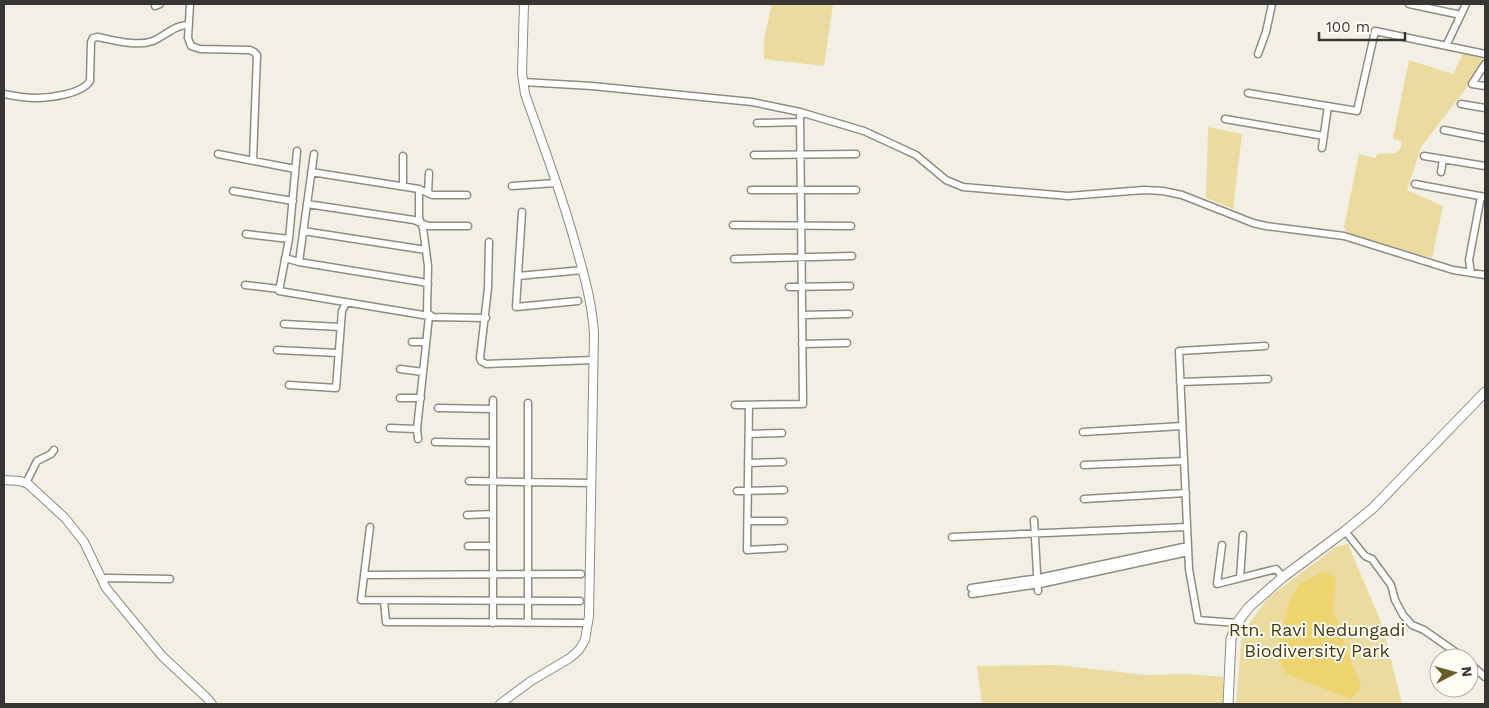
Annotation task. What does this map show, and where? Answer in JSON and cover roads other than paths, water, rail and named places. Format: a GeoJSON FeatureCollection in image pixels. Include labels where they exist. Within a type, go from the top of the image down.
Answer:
{"type":"FeatureCollection","features":[{"type":"Feature","properties":{"kind":"main road"},"geometry":{"type":"LineString","coordinates":[[1228,704],[1230,651],[1233,631],[1249,608],[1283,577],[1345,531],[1395,486],[1485,392]]}},
{"type":"Feature","properties":{"kind":"street"},"geometry":{"type":"LineString","coordinates":[[190,4],[188,38],[191,46],[200,49],[250,50],[256,55],[253,161]]}},
{"type":"Feature","properties":{"kind":"street"},"geometry":{"type":"LineString","coordinates":[[500,704],[531,680],[570,658],[579,650],[585,640],[588,623],[594,360],[593,313],[571,226],[525,94],[523,82],[524,4]]}},
{"type":"Feature","properties":{"kind":"street"},"geometry":{"type":"LineString","coordinates":[[1258,54],[1266,32],[1272,4]]}},
{"type":"Feature","properties":{"kind":"street"},"geometry":{"type":"LineString","coordinates":[[1409,4],[1461,15]]}},
{"type":"Feature","properties":{"kind":"street"},"geometry":{"type":"LineString","coordinates":[[1446,46],[1466,4]]}},
{"type":"Feature","properties":{"kind":"street"},"geometry":{"type":"LineString","coordinates":[[4,94],[34,98],[63,95],[87,86],[90,81],[91,42],[93,38],[97,37],[129,43],[151,42],[184,24],[189,25]]}},
{"type":"Feature","properties":{"kind":"street"},"geometry":{"type":"LineString","coordinates":[[1248,93],[1358,111],[1375,31],[1485,54]]}},
{"type":"Feature","properties":{"kind":"street"},"geometry":{"type":"LineString","coordinates":[[1485,64],[1472,84],[1485,86]]}},
{"type":"Feature","properties":{"kind":"street"},"geometry":{"type":"LineString","coordinates":[[523,82],[592,86],[752,102],[800,112],[864,131],[916,155],[946,180],[963,186],[1068,196],[1144,190],[1163,191],[1182,195],[1253,223],[1344,236],[1453,270],[1485,275]]}},
{"type":"Feature","properties":{"kind":"street"},"geometry":{"type":"LineString","coordinates":[[1461,104],[1485,108]]}},
{"type":"Feature","properties":{"kind":"street"},"geometry":{"type":"LineString","coordinates":[[1322,148],[1328,106]]}},
{"type":"Feature","properties":{"kind":"street"},"geometry":{"type":"LineString","coordinates":[[735,405],[803,404],[800,112]]}},
{"type":"Feature","properties":{"kind":"street"},"geometry":{"type":"LineString","coordinates":[[1225,119],[1324,136]]}},
{"type":"Feature","properties":{"kind":"street"},"geometry":{"type":"LineString","coordinates":[[757,123],[800,122]]}},
{"type":"Feature","properties":{"kind":"street"},"geometry":{"type":"LineString","coordinates":[[1444,130],[1485,138]]}},
{"type":"Feature","properties":{"kind":"street"},"geometry":{"type":"LineString","coordinates":[[279,289],[289,239],[297,151]]}},
{"type":"Feature","properties":{"kind":"street"},"geometry":{"type":"LineString","coordinates":[[218,154],[295,169]]}},
{"type":"Feature","properties":{"kind":"street"},"geometry":{"type":"LineString","coordinates":[[299,262],[314,154]]}},
{"type":"Feature","properties":{"kind":"street"},"geometry":{"type":"LineString","coordinates":[[754,156],[856,154]]}},
{"type":"Feature","properties":{"kind":"street"},"geometry":{"type":"LineString","coordinates":[[403,156],[403,186]]}},
{"type":"Feature","properties":{"kind":"street"},"geometry":{"type":"LineString","coordinates":[[1424,156],[1485,166]]}},
{"type":"Feature","properties":{"kind":"street"},"geometry":{"type":"LineString","coordinates":[[1441,172],[1443,159]]}},
{"type":"Feature","properties":{"kind":"street"},"geometry":{"type":"LineString","coordinates":[[311,172],[403,186],[432,194],[467,195]]}},
{"type":"Feature","properties":{"kind":"street"},"geometry":{"type":"LineString","coordinates":[[428,193],[429,173]]}},
{"type":"Feature","properties":{"kind":"street"},"geometry":{"type":"LineString","coordinates":[[512,186],[556,183]]}},
{"type":"Feature","properties":{"kind":"street"},"geometry":{"type":"LineString","coordinates":[[1415,184],[1483,196],[1469,260],[1471,273]]}},
{"type":"Feature","properties":{"kind":"street"},"geometry":{"type":"LineString","coordinates":[[418,189],[419,218],[426,250],[428,284],[426,308],[429,316],[417,429],[418,439]]}},
{"type":"Feature","properties":{"kind":"street"},"geometry":{"type":"LineString","coordinates":[[751,190],[856,190]]}},
{"type":"Feature","properties":{"kind":"street"},"geometry":{"type":"LineString","coordinates":[[233,191],[293,201]]}},
{"type":"Feature","properties":{"kind":"street"},"geometry":{"type":"LineString","coordinates":[[307,204],[414,220],[428,226],[468,226]]}},
{"type":"Feature","properties":{"kind":"street"},"geometry":{"type":"LineString","coordinates":[[522,212],[516,307],[578,301]]}},
{"type":"Feature","properties":{"kind":"street"},"geometry":{"type":"LineString","coordinates":[[733,225],[851,226]]}},
{"type":"Feature","properties":{"kind":"street"},"geometry":{"type":"LineString","coordinates":[[303,231],[426,250]]}},
{"type":"Feature","properties":{"kind":"street"},"geometry":{"type":"LineString","coordinates":[[246,234],[289,239]]}},
{"type":"Feature","properties":{"kind":"street"},"geometry":{"type":"LineString","coordinates":[[488,242],[486,318],[480,358],[483,363],[594,360]]}},
{"type":"Feature","properties":{"kind":"street"},"geometry":{"type":"LineString","coordinates":[[734,259],[852,256]]}},
{"type":"Feature","properties":{"kind":"street"},"geometry":{"type":"LineString","coordinates":[[285,258],[428,284]]}},
{"type":"Feature","properties":{"kind":"street"},"geometry":{"type":"LineString","coordinates":[[518,276],[583,270]]}},
{"type":"Feature","properties":{"kind":"street"},"geometry":{"type":"LineString","coordinates":[[245,285],[279,289],[279,291],[429,316],[486,318]]}},
{"type":"Feature","properties":{"kind":"street"},"geometry":{"type":"LineString","coordinates":[[789,287],[850,286]]}},
{"type":"Feature","properties":{"kind":"street"},"geometry":{"type":"LineString","coordinates":[[290,385],[336,388],[340,327],[342,311],[346,303]]}},
{"type":"Feature","properties":{"kind":"street"},"geometry":{"type":"LineString","coordinates":[[802,315],[849,314]]}},
{"type":"Feature","properties":{"kind":"street"},"geometry":{"type":"LineString","coordinates":[[284,324],[340,327]]}},
{"type":"Feature","properties":{"kind":"street"},"geometry":{"type":"LineString","coordinates":[[412,342],[425,342]]}},
{"type":"Feature","properties":{"kind":"street"},"geometry":{"type":"LineString","coordinates":[[802,344],[847,343]]}},
{"type":"Feature","properties":{"kind":"street"},"geometry":{"type":"LineString","coordinates":[[1237,623],[1198,620],[1189,569],[1179,351],[1265,346]]}},
{"type":"Feature","properties":{"kind":"street"},"geometry":{"type":"LineString","coordinates":[[277,350],[338,353]]}},
{"type":"Feature","properties":{"kind":"street"},"geometry":{"type":"LineString","coordinates":[[400,369],[423,372]]}},
{"type":"Feature","properties":{"kind":"street"},"geometry":{"type":"LineString","coordinates":[[1180,382],[1268,378]]}},
{"type":"Feature","properties":{"kind":"street"},"geometry":{"type":"LineString","coordinates":[[400,398],[420,398]]}},
{"type":"Feature","properties":{"kind":"street"},"geometry":{"type":"LineString","coordinates":[[493,400],[493,623]]}},
{"type":"Feature","properties":{"kind":"street"},"geometry":{"type":"LineString","coordinates":[[528,403],[528,623]]}},
{"type":"Feature","properties":{"kind":"street"},"geometry":{"type":"LineString","coordinates":[[749,405],[747,550],[784,548]]}},
{"type":"Feature","properties":{"kind":"street"},"geometry":{"type":"LineString","coordinates":[[438,408],[493,409]]}},
{"type":"Feature","properties":{"kind":"street"},"geometry":{"type":"LineString","coordinates":[[1084,432],[1182,426]]}},
{"type":"Feature","properties":{"kind":"street"},"geometry":{"type":"LineString","coordinates":[[390,428],[417,429]]}},
{"type":"Feature","properties":{"kind":"street"},"geometry":{"type":"LineString","coordinates":[[749,434],[782,433]]}},
{"type":"Feature","properties":{"kind":"street"},"geometry":{"type":"LineString","coordinates":[[435,442],[493,443]]}},
{"type":"Feature","properties":{"kind":"street"},"geometry":{"type":"LineString","coordinates":[[26,484],[37,461],[51,454],[54,450]]}},
{"type":"Feature","properties":{"kind":"street"},"geometry":{"type":"LineString","coordinates":[[1084,466],[1184,461]]}},
{"type":"Feature","properties":{"kind":"street"},"geometry":{"type":"LineString","coordinates":[[748,463],[783,462]]}},
{"type":"Feature","properties":{"kind":"street"},"geometry":{"type":"LineString","coordinates":[[4,480],[26,484],[65,518],[84,542],[106,588],[162,656],[212,704]]}},
{"type":"Feature","properties":{"kind":"street"},"geometry":{"type":"LineString","coordinates":[[469,481],[591,483]]}},
{"type":"Feature","properties":{"kind":"street"},"geometry":{"type":"LineString","coordinates":[[737,492],[784,490]]}},
{"type":"Feature","properties":{"kind":"street"},"geometry":{"type":"LineString","coordinates":[[1084,499],[1186,493]]}},
{"type":"Feature","properties":{"kind":"street"},"geometry":{"type":"LineString","coordinates":[[467,515],[493,514]]}},
{"type":"Feature","properties":{"kind":"street"},"geometry":{"type":"LineString","coordinates":[[748,521],[784,520]]}},
{"type":"Feature","properties":{"kind":"street"},"geometry":{"type":"LineString","coordinates":[[1034,520],[1037,585]]}},
{"type":"Feature","properties":{"kind":"street"},"geometry":{"type":"LineString","coordinates":[[370,527],[361,600],[580,601]]}},
{"type":"Feature","properties":{"kind":"street"},"geometry":{"type":"LineString","coordinates":[[952,537],[1187,527]]}},
{"type":"Feature","properties":{"kind":"street"},"geometry":{"type":"LineString","coordinates":[[1345,531],[1365,556],[1372,559],[1392,584],[1395,600],[1403,615],[1412,625],[1424,630],[1450,648]]}},
{"type":"Feature","properties":{"kind":"street"},"geometry":{"type":"LineString","coordinates":[[1240,578],[1243,535]]}},
{"type":"Feature","properties":{"kind":"street"},"geometry":{"type":"LineString","coordinates":[[468,546],[493,546]]}},
{"type":"Feature","properties":{"kind":"street"},"geometry":{"type":"LineString","coordinates":[[1222,546],[1217,584],[1276,569],[1283,577]]}},
{"type":"Feature","properties":{"kind":"street"},"geometry":{"type":"LineString","coordinates":[[972,591],[1037,585],[1188,549]]}},
{"type":"Feature","properties":{"kind":"street"},"geometry":{"type":"LineString","coordinates":[[364,575],[581,574]]}},
{"type":"Feature","properties":{"kind":"street"},"geometry":{"type":"LineString","coordinates":[[101,579],[170,579]]}},
{"type":"Feature","properties":{"kind":"street"},"geometry":{"type":"LineString","coordinates":[[384,601],[386,622],[588,623]]}},
{"type":"Feature","properties":{"kind":"park label","name":"Rtn. Ravi Nedungadi Biodiversity Park"},"geometry":{"type":"Point","coordinates":[1317,640]}}]}
